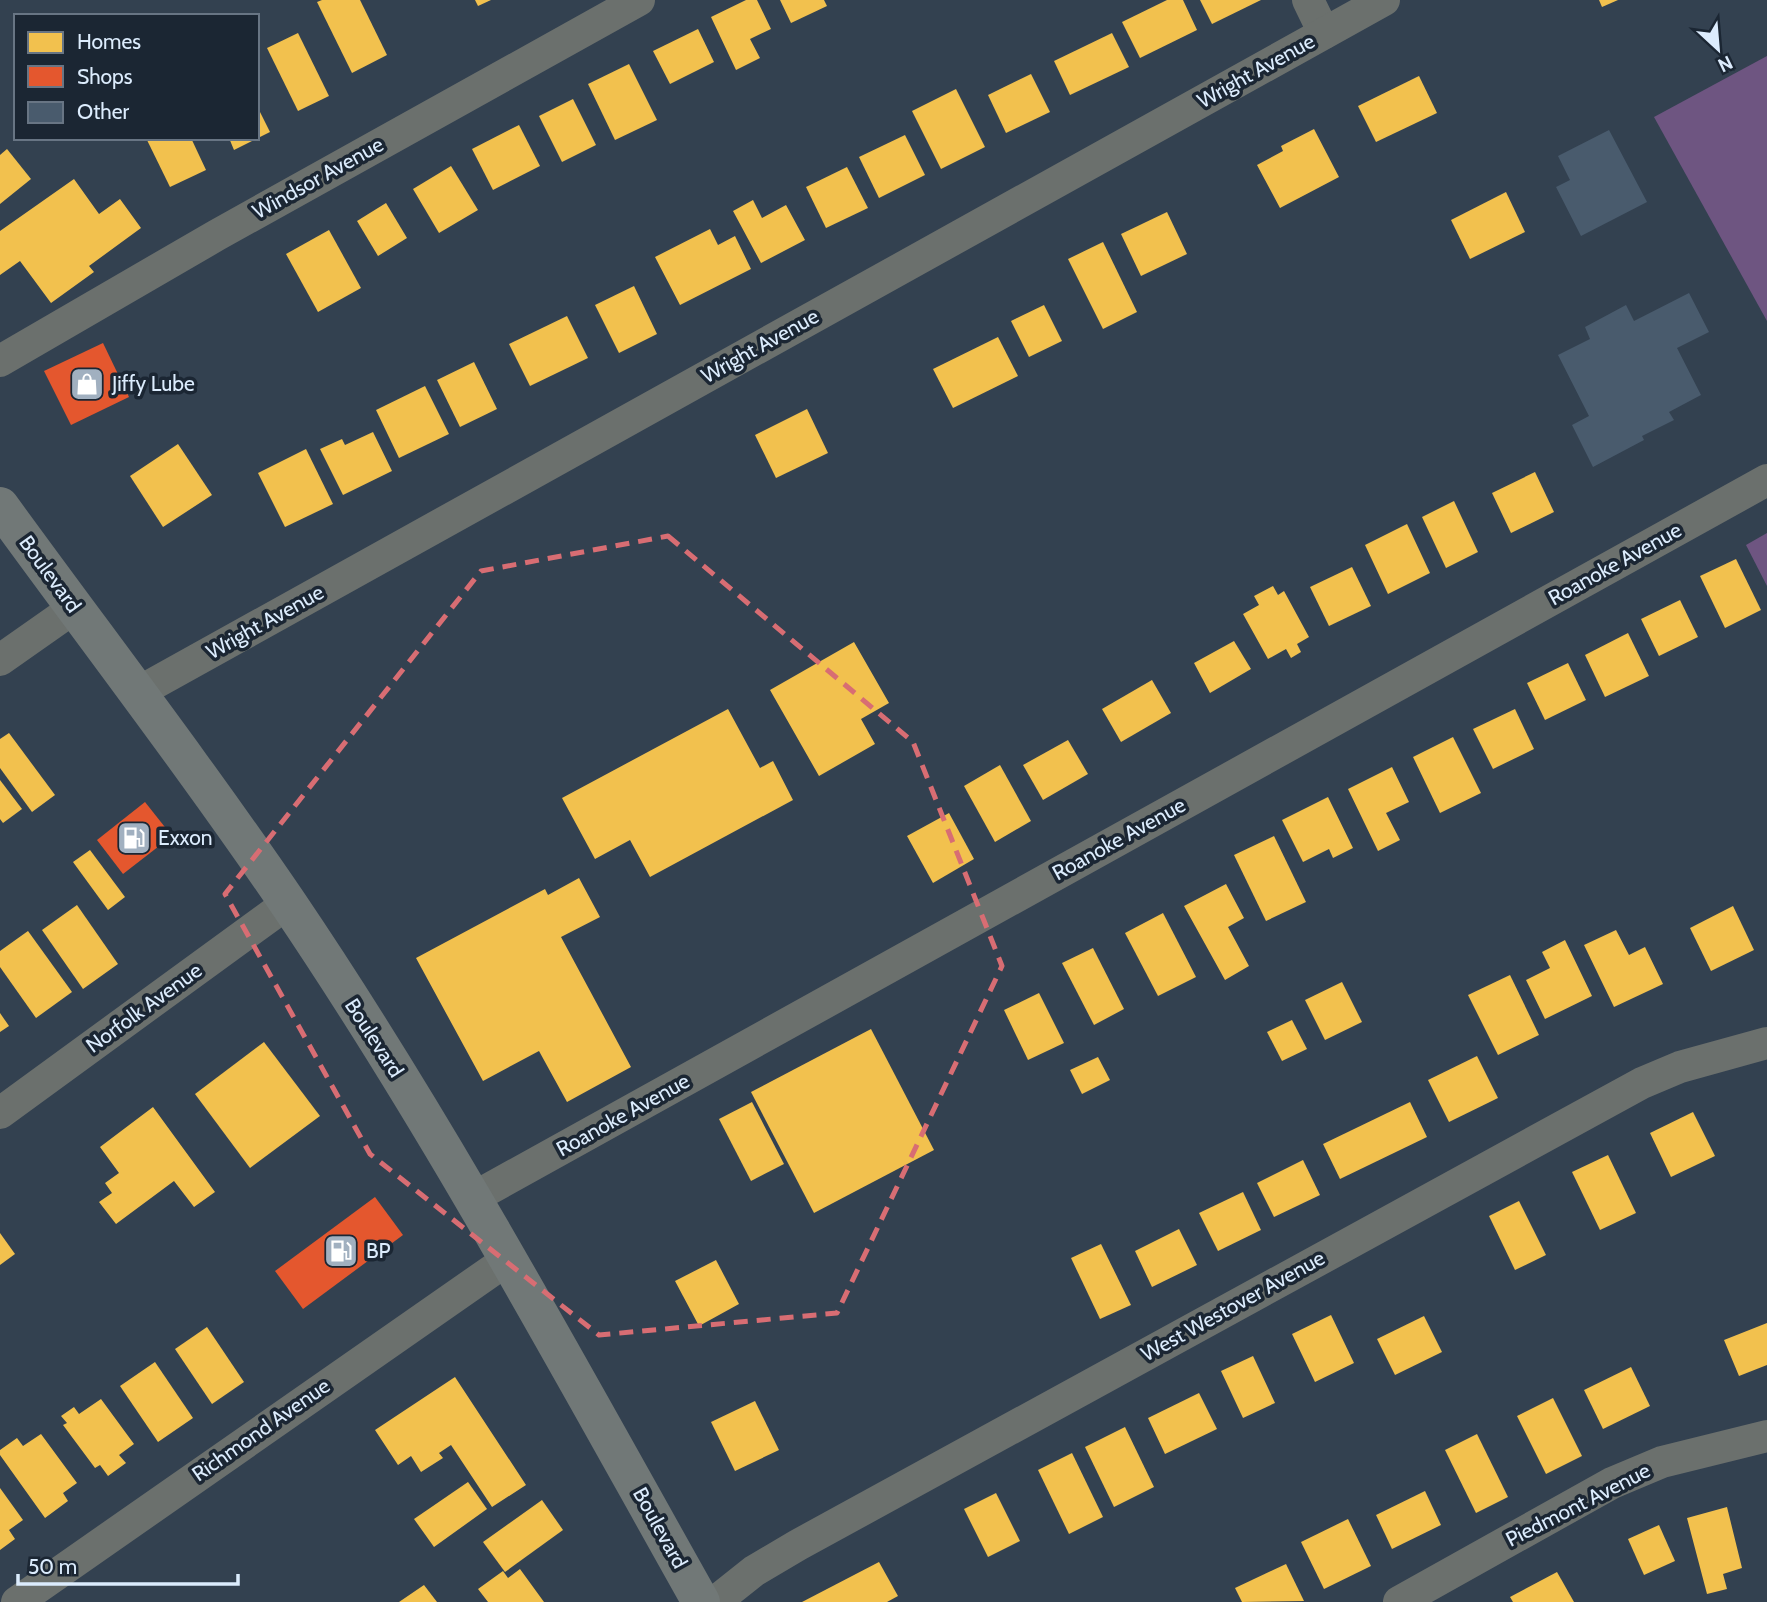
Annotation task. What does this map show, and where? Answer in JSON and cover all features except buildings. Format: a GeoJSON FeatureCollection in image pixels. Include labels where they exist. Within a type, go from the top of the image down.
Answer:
{"type":"FeatureCollection","features":[{"type":"Feature","properties":{"kind":"main road","name":"Boulevard"},"geometry":{"type":"LineString","coordinates":[[0,506],[288,903],[400,1077],[564,1357],[701,1602]]}},
{"type":"Feature","properties":{"kind":"street","name":"Windsor Avenue"},"geometry":{"type":"LineString","coordinates":[[0,361],[217,235],[639,0]]}},
{"type":"Feature","properties":{"kind":"street"},"geometry":{"type":"LineString","coordinates":[[1308,0],[1324,33]]}},
{"type":"Feature","properties":{"kind":"street","name":"Wright Avenue"},"geometry":{"type":"LineString","coordinates":[[137,693],[1384,0]]}},
{"type":"Feature","properties":{"kind":"street","name":"Roanoke Avenue"},"geometry":{"type":"LineString","coordinates":[[471,1199],[1767,480]]}},
{"type":"Feature","properties":{"kind":"street"},"geometry":{"type":"LineString","coordinates":[[0,660],[74,608]]}},
{"type":"Feature","properties":{"kind":"street","name":"Norfolk Avenue"},"geometry":{"type":"LineString","coordinates":[[0,1113],[288,903]]}},
{"type":"Feature","properties":{"kind":"street","name":"West Westover Avenue"},"geometry":{"type":"LineString","coordinates":[[715,1602],[754,1571],[798,1545],[1642,1083],[1680,1067],[1767,1043]]}},
{"type":"Feature","properties":{"kind":"street","name":"Richmond Avenue"},"geometry":{"type":"LineString","coordinates":[[17,1602],[506,1260]]}},
{"type":"Feature","properties":{"kind":"street","name":"Piedmont Avenue"},"geometry":{"type":"LineString","coordinates":[[1399,1602],[1612,1483],[1662,1462],[1767,1436]]}},
{"type":"Feature","properties":{"kind":"highlighted area"},"geometry":{"type":"Polygon","coordinates":[[[668,536],[913,742],[1002,966],[837,1313],[599,1335],[370,1154],[225,894],[481,571],[668,536]]]}},
{"type":"Feature","properties":{"kind":"shaded area"},"geometry":{"type":"Polygon","coordinates":[[[1767,56],[1767,321],[1654,117],[1767,56]]]}},
{"type":"Feature","properties":{"kind":"shaded area"},"geometry":{"type":"Polygon","coordinates":[[[1767,533],[1767,586],[1746,545],[1767,533]]]}},
{"type":"Feature","properties":{"kind":"place","name":"Jiffy Lube"},"geometry":{"type":"Point","coordinates":[87,384]}},
{"type":"Feature","properties":{"kind":"place","name":"Exxon"},"geometry":{"type":"Point","coordinates":[134,838]}},
{"type":"Feature","properties":{"kind":"place","name":"BP"},"geometry":{"type":"Point","coordinates":[341,1251]}}]}
